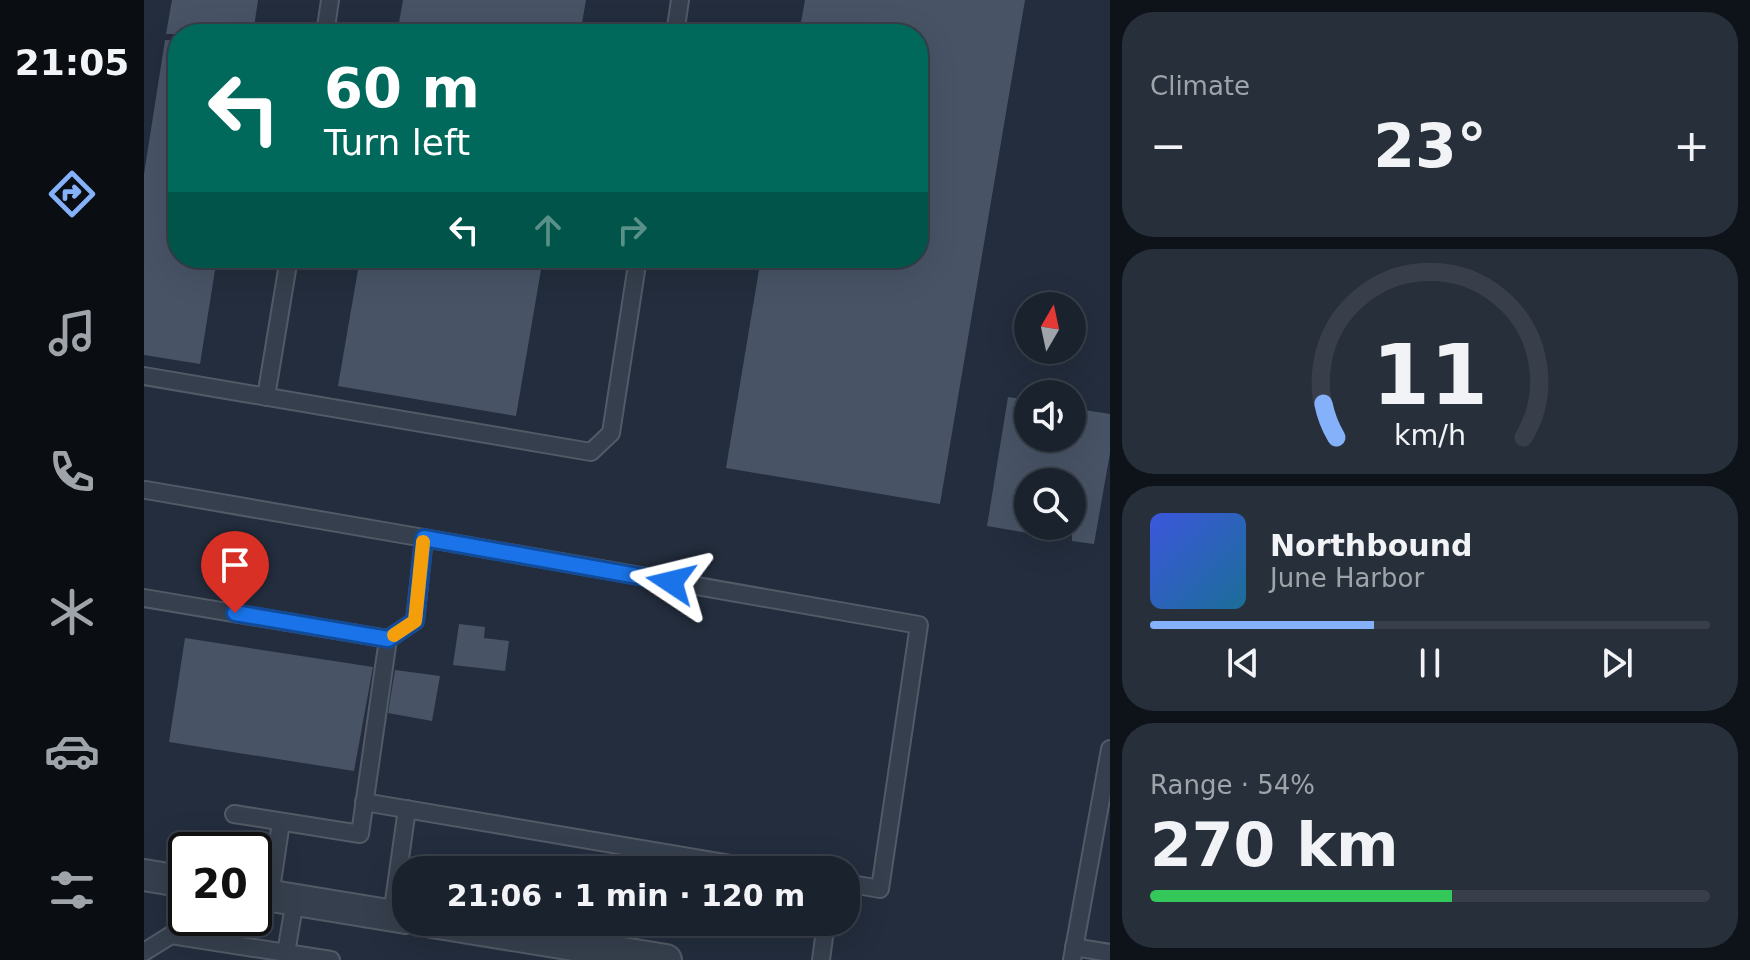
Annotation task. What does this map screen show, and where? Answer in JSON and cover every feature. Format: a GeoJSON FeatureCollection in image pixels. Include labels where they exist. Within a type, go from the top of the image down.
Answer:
{"type":"FeatureCollection","features":[{"type":"Feature","properties":{"kind":"street"},"geometry":{"type":"LineString","coordinates":[[144,875],[168,879]]}},
{"type":"Feature","properties":{"kind":"street"},"geometry":{"type":"LineString","coordinates":[[273,896],[392,916]]}},
{"type":"Feature","properties":{"kind":"street"},"geometry":{"type":"LineString","coordinates":[[518,936],[666,960]]}},
{"type":"Feature","properties":{"kind":"lane"},"geometry":{"type":"LineString","coordinates":[[326,24],[330,0]]}},
{"type":"Feature","properties":{"kind":"lane"},"geometry":{"type":"LineString","coordinates":[[676,24],[680,0]]}},
{"type":"Feature","properties":{"kind":"lane"},"geometry":{"type":"LineString","coordinates":[[266,397],[287,268]]}},
{"type":"Feature","properties":{"kind":"lane"},"geometry":{"type":"LineString","coordinates":[[144,376],[591,452],[611,433],[636,268]]}},
{"type":"Feature","properties":{"kind":"lane"},"geometry":{"type":"LineString","coordinates":[[146,490],[919,625],[880,889],[860,885]]}},
{"type":"Feature","properties":{"kind":"lane"},"geometry":{"type":"LineString","coordinates":[[144,598],[388,639],[415,621],[424,538]]}},
{"type":"Feature","properties":{"kind":"lane"},"geometry":{"type":"LineString","coordinates":[[234,814],[360,834],[388,639]]}},
{"type":"Feature","properties":{"kind":"lane"},"geometry":{"type":"LineString","coordinates":[[1110,749],[1073,953],[1110,953]]}},
{"type":"Feature","properties":{"kind":"lane"},"geometry":{"type":"LineString","coordinates":[[364,802],[684,856]]}},
{"type":"Feature","properties":{"kind":"lane"},"geometry":{"type":"LineString","coordinates":[[404,856],[407,809]]}},
{"type":"Feature","properties":{"kind":"lane"},"geometry":{"type":"LineString","coordinates":[[281,822],[273,896],[286,953]]}},
{"type":"Feature","properties":{"kind":"lane"},"geometry":{"type":"LineString","coordinates":[[144,952],[171,935],[331,960]]}},
{"type":"Feature","properties":{"kind":"lane"},"geometry":{"type":"LineString","coordinates":[[821,960],[824,936]]}},
{"type":"Feature","properties":{"kind":"building"},"geometry":{"type":"Polygon","coordinates":[[[172,0],[258,0],[254,24],[168,24],[166,34],[172,0]]]}},
{"type":"Feature","properties":{"kind":"building"},"geometry":{"type":"Polygon","coordinates":[[[403,0],[586,0],[582,24],[399,24],[403,0]]]}},
{"type":"Feature","properties":{"kind":"building"},"geometry":{"type":"Polygon","coordinates":[[[805,0],[1025,0],[940,504],[726,468],[759,268],[928,268],[928,24],[801,24],[805,0]]]}},
{"type":"Feature","properties":{"kind":"building"},"geometry":{"type":"Polygon","coordinates":[[[165,40],[168,40],[168,268],[215,268],[200,364],[144,355],[144,174],[165,40]]]}},
{"type":"Feature","properties":{"kind":"building"},"geometry":{"type":"Polygon","coordinates":[[[358,268],[541,268],[516,416],[338,386],[358,268]]]}},
{"type":"Feature","properties":{"kind":"building"},"geometry":{"type":"Polygon","coordinates":[[[1008,397],[1014,398],[1014,452],[1086,452],[1086,410],[1110,414],[1110,453],[1094,544],[1072,541],[1086,540],[1086,468],[1014,468],[1014,531],[987,526],[1008,397]]]}},
{"type":"Feature","properties":{"kind":"building"},"geometry":{"type":"Polygon","coordinates":[[[459,624],[485,627],[484,638],[509,641],[505,671],[453,665],[459,624]]]}},
{"type":"Feature","properties":{"kind":"building"},"geometry":{"type":"Polygon","coordinates":[[[185,638],[373,667],[354,771],[169,742],[185,638]]]}},
{"type":"Feature","properties":{"kind":"building"},"geometry":{"type":"Polygon","coordinates":[[[395,670],[440,676],[432,721],[388,713],[395,670]]]}},
{"type":"Feature","properties":{"kind":"slow traffic"},"geometry":{"type":"LineString","coordinates":[[394,635],[415,621],[423,542]]}},
{"type":"Feature","properties":{"kind":"route"},"geometry":{"type":"LineString","coordinates":[[235,613],[388,639],[415,621],[424,538],[671,582]]}}]}
